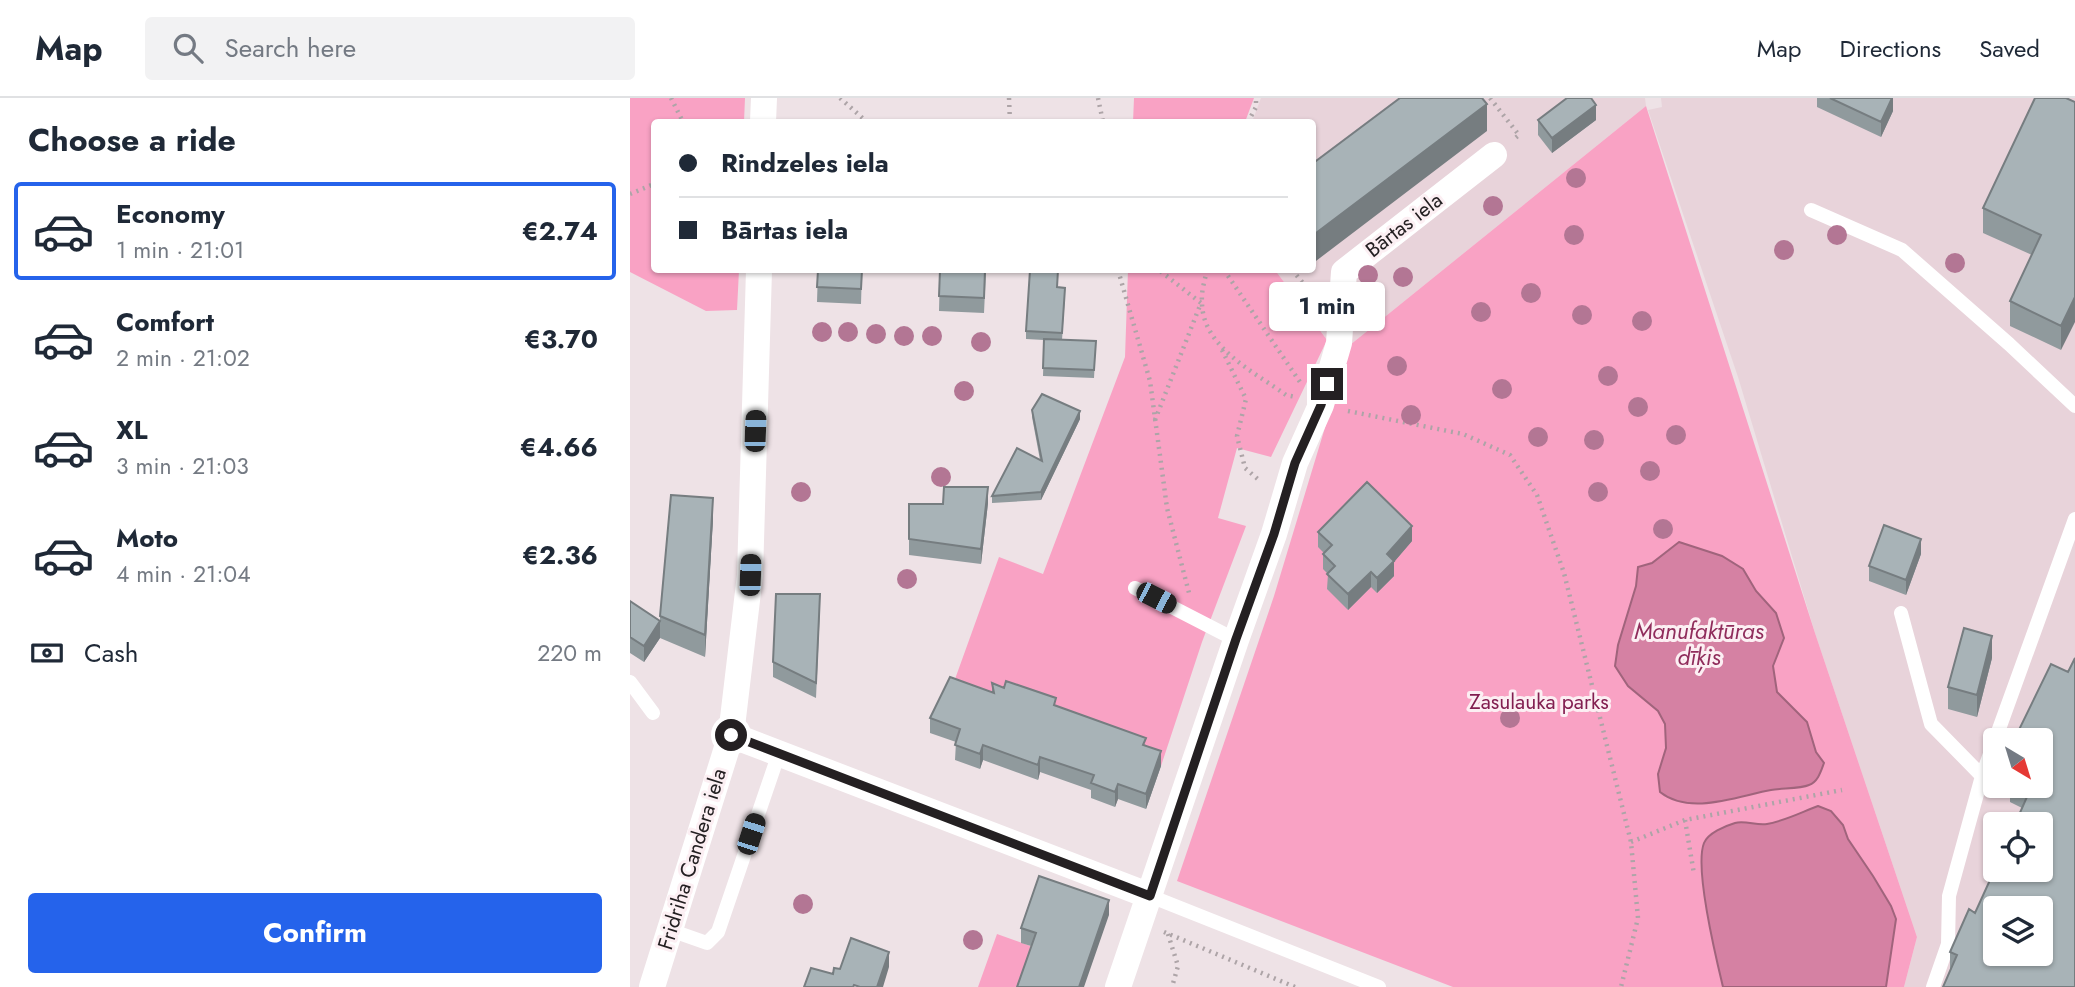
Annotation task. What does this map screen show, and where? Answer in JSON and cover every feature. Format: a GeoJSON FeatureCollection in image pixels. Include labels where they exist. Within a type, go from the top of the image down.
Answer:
{"type":"FeatureCollection","features":[{"type":"Feature","properties":{"kind":"street"},"geometry":{"type":"LineString","coordinates":[[764,98],[764,119]]}},
{"type":"Feature","properties":{"kind":"street","name":"Bārtas iela"},"geometry":{"type":"LineString","coordinates":[[1118,987],[1274,534],[1295,463],[1339,344],[1345,272],[1494,155]]}},
{"type":"Feature","properties":{"kind":"street","name":"Fridriha Candera iela"},"geometry":{"type":"LineString","coordinates":[[652,987],[731,735],[750,575],[760,273]]}},
{"type":"Feature","properties":{"kind":"street"},"geometry":{"type":"LineString","coordinates":[[731,735],[1150,896]]}},
{"type":"Feature","properties":{"kind":"lane"},"geometry":{"type":"LineString","coordinates":[[1811,209],[1902,250],[2075,406]]}},
{"type":"Feature","properties":{"kind":"lane"},"geometry":{"type":"LineString","coordinates":[[1933,987],[1948,944],[1949,896],[1982,776],[2075,519]]}},
{"type":"Feature","properties":{"kind":"lane"},"geometry":{"type":"LineString","coordinates":[[1136,588],[1236,639]]}},
{"type":"Feature","properties":{"kind":"lane"},"geometry":{"type":"LineString","coordinates":[[1901,613],[1931,724],[1982,776]]}},
{"type":"Feature","properties":{"kind":"lane"},"geometry":{"type":"LineString","coordinates":[[630,682],[653,713]]}},
{"type":"Feature","properties":{"kind":"lane"},"geometry":{"type":"LineString","coordinates":[[670,930],[707,943],[718,932],[779,752]]}},
{"type":"Feature","properties":{"kind":"lane"},"geometry":{"type":"LineString","coordinates":[[1150,896],[1379,987]]}},
{"type":"Feature","properties":{"kind":"path"},"geometry":{"type":"LineString","coordinates":[[671,98],[682,119]]}},
{"type":"Feature","properties":{"kind":"path"},"geometry":{"type":"LineString","coordinates":[[840,98],[864,119]]}},
{"type":"Feature","properties":{"kind":"path"},"geometry":{"type":"LineString","coordinates":[[1009,98],[1010,119]]}},
{"type":"Feature","properties":{"kind":"path"},"geometry":{"type":"LineString","coordinates":[[1098,98],[1102,119]]}},
{"type":"Feature","properties":{"kind":"path"},"geometry":{"type":"LineString","coordinates":[[1250,119],[1256,107],[1256,98]]}},
{"type":"Feature","properties":{"kind":"path"},"geometry":{"type":"LineString","coordinates":[[630,194],[651,185]]}},
{"type":"Feature","properties":{"kind":"path"},"geometry":{"type":"LineString","coordinates":[[1119,273],[1150,381],[1167,508],[1195,618]]}},
{"type":"Feature","properties":{"kind":"path"},"geometry":{"type":"LineString","coordinates":[[1163,273],[1201,303],[1210,334],[1222,349],[1246,399],[1237,436],[1245,468],[1284,501]]}},
{"type":"Feature","properties":{"kind":"path"},"geometry":{"type":"LineString","coordinates":[[1155,421],[1201,303],[1206,273]]}},
{"type":"Feature","properties":{"kind":"path"},"geometry":{"type":"LineString","coordinates":[[1226,273],[1317,403]]}},
{"type":"Feature","properties":{"kind":"path"},"geometry":{"type":"LineString","coordinates":[[1222,349],[1286,395],[1367,416],[1463,433],[1510,455],[1537,495],[1564,573],[1631,842],[1638,918],[1620,987]]}},
{"type":"Feature","properties":{"kind":"path"},"geometry":{"type":"LineString","coordinates":[[1631,842],[1685,820],[1842,790]]}},
{"type":"Feature","properties":{"kind":"path"},"geometry":{"type":"LineString","coordinates":[[1685,820],[1693,874]]}},
{"type":"Feature","properties":{"kind":"path"},"geometry":{"type":"LineString","coordinates":[[1141,922],[1295,987]]}},
{"type":"Feature","properties":{"kind":"path"},"geometry":{"type":"LineString","coordinates":[[1167,933],[1178,966],[1172,987]]}},
{"type":"Feature","properties":{"kind":"shaded area"},"geometry":{"type":"Polygon","coordinates":[[[1261,98],[1645,98],[1646,106],[1350,345],[1327,340],[1277,273],[1316,273],[1316,119],[1253,119],[1261,98]]]}},
{"type":"Feature","properties":{"kind":"shaded area"},"geometry":{"type":"Polygon","coordinates":[[[1661,98],[2075,98],[2075,987],[1904,987],[1917,937],[1815,633],[1738,377],[1648,110],[1662,107],[1661,98]]]}},
{"type":"Feature","properties":{"kind":"green space"},"geometry":{"type":"Polygon","coordinates":[[[630,98],[745,98],[744,119],[651,119],[651,273],[739,273],[737,310],[706,311],[630,272],[630,98]]]}},
{"type":"Feature","properties":{"kind":"green space"},"geometry":{"type":"Polygon","coordinates":[[[1134,98],[1254,98],[1246,119],[1133,119],[1134,98]]]}},
{"type":"Feature","properties":{"kind":"green space","name":"Zasulauka parks"},"geometry":{"type":"Polygon","coordinates":[[[1646,106],[1815,633],[1917,937],[1904,987],[1453,987],[1177,881],[1274,596],[1350,345],[1646,106]]]}},
{"type":"Feature","properties":{"kind":"green space"},"geometry":{"type":"Polygon","coordinates":[[[1128,273],[1277,273],[1327,340],[1271,457],[1237,448],[1218,518],[1246,526],[1202,642],[1161,766],[950,693],[999,557],[1043,574],[1125,357],[1128,273]]]}},
{"type":"Feature","properties":{"kind":"green space"},"geometry":{"type":"Polygon","coordinates":[[[997,934],[1036,948],[1022,987],[978,987],[997,934]]]}},
{"type":"Feature","properties":{"kind":"water","name":"Manufaktūras dīķis"},"geometry":{"type":"Polygon","coordinates":[[[1679,542],[1722,556],[1743,569],[1756,591],[1776,613],[1784,638],[1773,666],[1777,692],[1807,722],[1816,752],[1824,763],[1819,776],[1812,784],[1700,803],[1685,803],[1660,792],[1658,774],[1666,748],[1665,724],[1658,711],[1628,686],[1615,666],[1618,645],[1636,586],[1638,567],[1652,563],[1679,542]]]}},
{"type":"Feature","properties":{"kind":"water"},"geometry":{"type":"Polygon","coordinates":[[[1818,806],[1831,811],[1843,825],[1848,839],[1891,906],[1896,919],[1886,987],[1723,987],[1704,892],[1702,855],[1706,839],[1731,824],[1774,823],[1818,806]]]}},
{"type":"Feature","properties":{"kind":"building"},"geometry":{"type":"Polygon","coordinates":[[[1400,98],[1482,98],[1487,104],[1316,233],[1316,161],[1400,98]]]}},
{"type":"Feature","properties":{"kind":"building"},"geometry":{"type":"Polygon","coordinates":[[[1567,98],[1591,98],[1596,105],[1552,138],[1538,120],[1567,98]]]}},
{"type":"Feature","properties":{"kind":"building"},"geometry":{"type":"Polygon","coordinates":[[[1830,98],[1892,98],[1881,122],[1830,98]]]}},
{"type":"Feature","properties":{"kind":"building"},"geometry":{"type":"Polygon","coordinates":[[[2035,98],[2066,98],[2075,102],[2075,297],[2061,326],[2010,301],[2041,235],[1983,208],[2035,98]]]}},
{"type":"Feature","properties":{"kind":"building"},"geometry":{"type":"Polygon","coordinates":[[[818,273],[862,273],[861,289],[817,287],[818,273]]]}},
{"type":"Feature","properties":{"kind":"building"},"geometry":{"type":"Polygon","coordinates":[[[940,273],[985,273],[984,298],[939,296],[940,273]]]}},
{"type":"Feature","properties":{"kind":"building"},"geometry":{"type":"Polygon","coordinates":[[[1030,273],[1058,273],[1057,287],[1065,288],[1062,333],[1026,331],[1030,273]]]}},
{"type":"Feature","properties":{"kind":"building"},"geometry":{"type":"Polygon","coordinates":[[[1044,339],[1096,341],[1094,370],[1043,368],[1044,339]]]}},
{"type":"Feature","properties":{"kind":"building"},"geometry":{"type":"Polygon","coordinates":[[[1042,394],[1080,411],[1041,492],[992,496],[1017,448],[1042,461],[1032,410],[1042,394]]]}},
{"type":"Feature","properties":{"kind":"building"},"geometry":{"type":"Polygon","coordinates":[[[1367,482],[1412,526],[1387,554],[1394,561],[1377,578],[1371,572],[1348,594],[1327,574],[1335,566],[1323,554],[1332,545],[1318,532],[1367,482]]]}},
{"type":"Feature","properties":{"kind":"building"},"geometry":{"type":"Polygon","coordinates":[[[944,487],[988,487],[981,549],[909,539],[909,504],[943,504],[944,487]]]}},
{"type":"Feature","properties":{"kind":"building"},"geometry":{"type":"Polygon","coordinates":[[[671,495],[713,498],[705,635],[660,616],[671,495]]]}},
{"type":"Feature","properties":{"kind":"building"},"geometry":{"type":"Polygon","coordinates":[[[1884,525],[1921,539],[1906,580],[1869,566],[1884,525]]]}},
{"type":"Feature","properties":{"kind":"building"},"geometry":{"type":"Polygon","coordinates":[[[776,594],[820,594],[816,683],[773,662],[776,594]]]}},
{"type":"Feature","properties":{"kind":"building"},"geometry":{"type":"Polygon","coordinates":[[[630,601],[660,621],[644,646],[630,637],[630,601]]]}},
{"type":"Feature","properties":{"kind":"building"},"geometry":{"type":"Polygon","coordinates":[[[1964,628],[1992,636],[1977,695],[1948,687],[1964,628]]]}},
{"type":"Feature","properties":{"kind":"building"},"geometry":{"type":"Polygon","coordinates":[[[2075,658],[2075,987],[1943,987],[1957,955],[1950,952],[1969,909],[1975,913],[1989,882],[2053,882],[2053,812],[2020,812],[2026,798],[2053,798],[2053,728],[2020,728],[2051,664],[2068,672],[2075,658]]]}},
{"type":"Feature","properties":{"kind":"building"},"geometry":{"type":"Polygon","coordinates":[[[950,677],[994,693],[992,683],[1004,688],[1006,681],[1056,698],[1054,705],[1146,738],[1143,745],[1161,751],[1146,794],[1118,784],[1115,792],[1091,783],[1094,775],[1040,757],[1038,765],[983,745],[980,754],[955,745],[960,729],[930,718],[950,677]]]}},
{"type":"Feature","properties":{"kind":"building"},"geometry":{"type":"Polygon","coordinates":[[[1039,876],[1109,900],[1079,987],[1017,987],[1036,933],[1021,928],[1039,876]]]}},
{"type":"Feature","properties":{"kind":"building"},"geometry":{"type":"Polygon","coordinates":[[[851,938],[889,952],[877,987],[804,987],[811,968],[833,974],[834,968],[840,969],[851,938]]]}},
{"type":"Feature","properties":{"kind":"route"},"geometry":{"type":"LineString","coordinates":[[731,735],[1150,896],[1274,534],[1295,463],[1321,405],[1327,384]]}}]}
